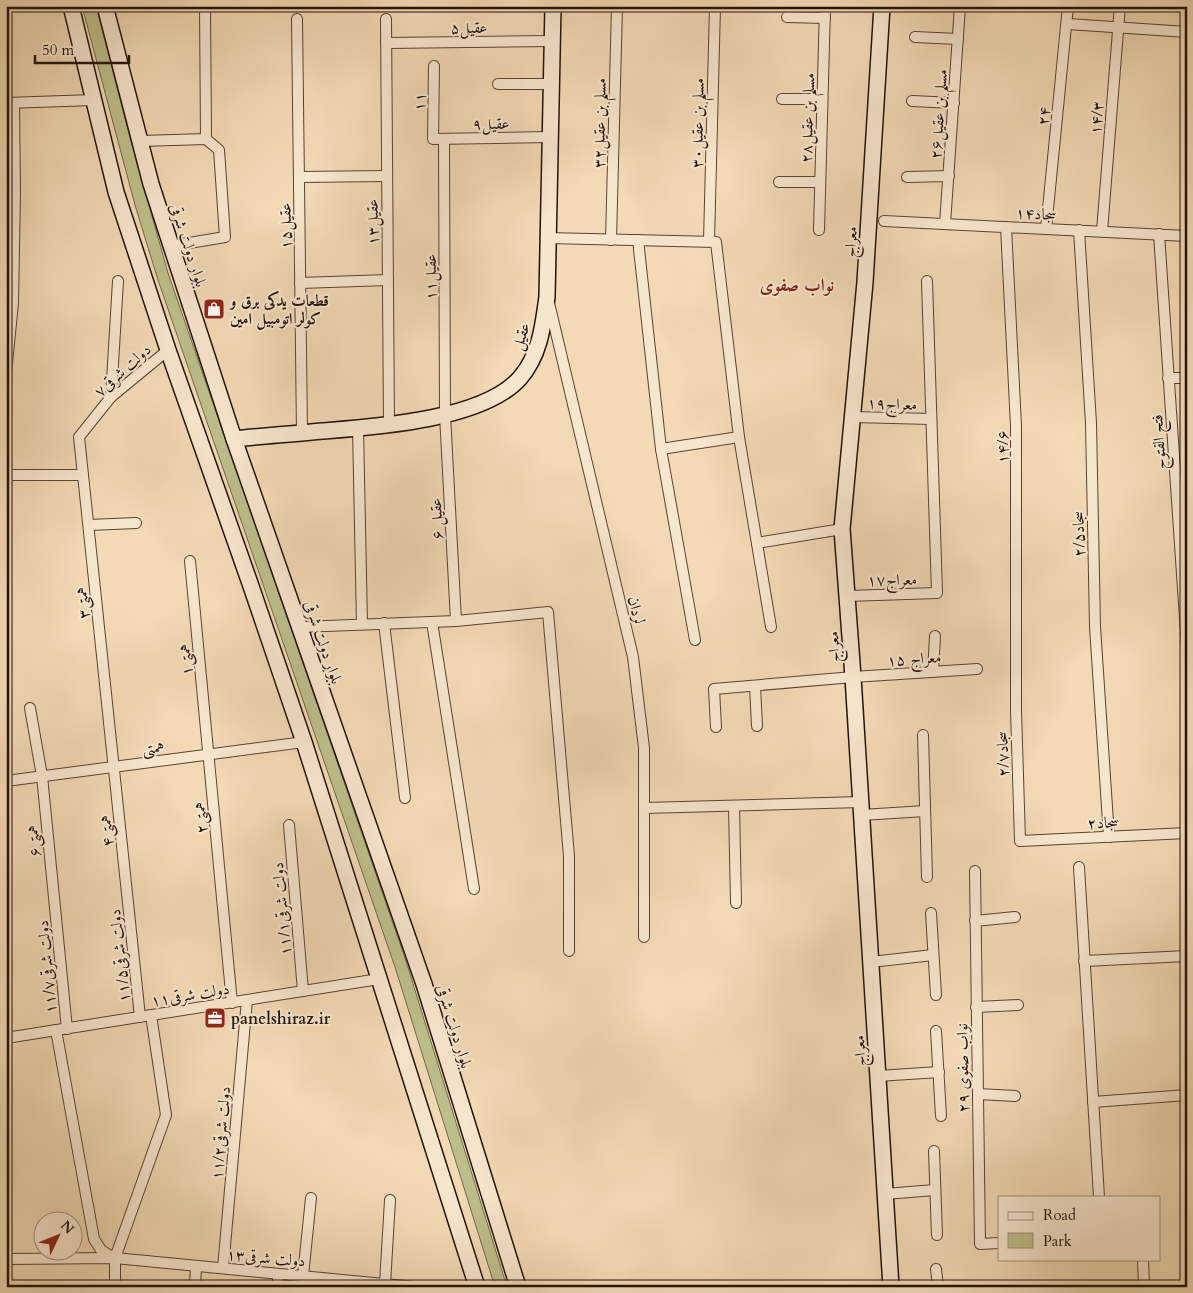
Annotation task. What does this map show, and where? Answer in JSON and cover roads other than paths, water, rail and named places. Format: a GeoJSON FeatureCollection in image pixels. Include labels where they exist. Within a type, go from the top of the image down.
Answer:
{"type":"FeatureCollection","features":[{"type":"Feature","properties":{"kind":"main road"},"geometry":{"type":"LineString","coordinates":[[71,6],[116,192],[168,350],[304,742],[477,1287]]}},
{"type":"Feature","properties":{"kind":"main road","name":"بلوار دولت شرقی"},"geometry":{"type":"LineString","coordinates":[[105,6],[151,184],[234,439],[424,984],[518,1287]]}},
{"type":"Feature","properties":{"kind":"main road","name":"عقیل"},"geometry":{"type":"LineString","coordinates":[[234,439],[390,425],[445,415],[484,402],[505,391],[520,378],[540,341],[547,297],[553,6]]}},
{"type":"Feature","properties":{"kind":"main road","name":"معراج"},"geometry":{"type":"LineString","coordinates":[[882,6],[865,282],[842,529],[891,1287]]}},
{"type":"Feature","properties":{"kind":"street"},"geometry":{"type":"LineString","coordinates":[[205,6],[206,139]]}},
{"type":"Feature","properties":{"kind":"street","name":"مسلم بن عقیل۳۲"},"geometry":{"type":"LineString","coordinates":[[611,240],[617,6]]}},
{"type":"Feature","properties":{"kind":"street","name":"مسلم بن عقیل۳۰"},"geometry":{"type":"LineString","coordinates":[[709,241],[715,6]]}},
{"type":"Feature","properties":{"kind":"street","name":"مسلم بن عقیل۲۸"},"geometry":{"type":"LineString","coordinates":[[819,230],[825,6]]}},
{"type":"Feature","properties":{"kind":"street","name":"مسلم بن عقیل۲۶"},"geometry":{"type":"LineString","coordinates":[[945,224],[960,6]]}},
{"type":"Feature","properties":{"kind":"street","name":"۲۴"},"geometry":{"type":"LineString","coordinates":[[1046,229],[1068,24],[1068,6]]}},
{"type":"Feature","properties":{"kind":"street","name":"۱۴/۳"},"geometry":{"type":"LineString","coordinates":[[1102,232],[1120,6]]}},
{"type":"Feature","properties":{"kind":"street"},"geometry":{"type":"LineString","coordinates":[[787,17],[824,18]]}},
{"type":"Feature","properties":{"kind":"street","name":"عقیل۱۵"},"geometry":{"type":"LineString","coordinates":[[298,19],[302,433]]}},
{"type":"Feature","properties":{"kind":"street","name":"عقیل۱۳"},"geometry":{"type":"LineString","coordinates":[[386,19],[390,425]]}},
{"type":"Feature","properties":{"kind":"street"},"geometry":{"type":"LineString","coordinates":[[1068,24],[1187,32]]}},
{"type":"Feature","properties":{"kind":"street"},"geometry":{"type":"LineString","coordinates":[[915,37],[958,39]]}},
{"type":"Feature","properties":{"kind":"street","name":"عقیل۵"},"geometry":{"type":"LineString","coordinates":[[386,43],[552,41]]}},
{"type":"Feature","properties":{"kind":"street","name":"۱۱"},"geometry":{"type":"LineString","coordinates":[[433,139],[434,66]]}},
{"type":"Feature","properties":{"kind":"street"},"geometry":{"type":"LineString","coordinates":[[498,84],[551,84]]}},
{"type":"Feature","properties":{"kind":"street"},"geometry":{"type":"LineString","coordinates":[[782,99],[822,99]]}},
{"type":"Feature","properties":{"kind":"street"},"geometry":{"type":"LineString","coordinates":[[6,374],[15,192],[10,103],[94,100]]}},
{"type":"Feature","properties":{"kind":"street"},"geometry":{"type":"LineString","coordinates":[[912,101],[954,103]]}},
{"type":"Feature","properties":{"kind":"street","name":"عقیل۹"},"geometry":{"type":"LineString","coordinates":[[433,139],[550,137]]}},
{"type":"Feature","properties":{"kind":"street"},"geometry":{"type":"LineString","coordinates":[[140,141],[206,139],[219,150],[224,237],[171,246]]}},
{"type":"Feature","properties":{"kind":"street","name":"عقیل۱۱"},"geometry":{"type":"LineString","coordinates":[[444,139],[445,415]]}},
{"type":"Feature","properties":{"kind":"street"},"geometry":{"type":"LineString","coordinates":[[299,177],[387,176]]}},
{"type":"Feature","properties":{"kind":"street"},"geometry":{"type":"LineString","coordinates":[[907,177],[948,176]]}},
{"type":"Feature","properties":{"kind":"street"},"geometry":{"type":"LineString","coordinates":[[779,182],[820,182]]}},
{"type":"Feature","properties":{"kind":"street","name":"۱۴سجاد"},"geometry":{"type":"LineString","coordinates":[[884,220],[1187,236]]}},
{"type":"Feature","properties":{"kind":"street","name":"۱۴/۶"},"geometry":{"type":"LineString","coordinates":[[1006,227],[1016,426],[1016,667]]}},
{"type":"Feature","properties":{"kind":"street","name":"۲/۵سجاد"},"geometry":{"type":"LineString","coordinates":[[1079,230],[1091,423],[1095,627],[1108,837]]}},
{"type":"Feature","properties":{"kind":"street","name":"فتح الفتوح"},"geometry":{"type":"LineString","coordinates":[[1159,234],[1187,648]]}},
{"type":"Feature","properties":{"kind":"street"},"geometry":{"type":"LineString","coordinates":[[547,238],[716,242],[739,437],[771,627]]}},
{"type":"Feature","properties":{"kind":"street"},"geometry":{"type":"LineString","coordinates":[[638,240],[661,449],[695,640]]}},
{"type":"Feature","properties":{"kind":"street"},"geometry":{"type":"LineString","coordinates":[[111,396],[118,280]]}},
{"type":"Feature","properties":{"kind":"street"},"geometry":{"type":"LineString","coordinates":[[300,283],[388,280]]}},
{"type":"Feature","properties":{"kind":"street"},"geometry":{"type":"LineString","coordinates":[[926,281],[931,419]]}},
{"type":"Feature","properties":{"kind":"street","name":"لردان"},"geometry":{"type":"LineString","coordinates":[[547,297],[633,657],[644,748],[644,936]]}},
{"type":"Feature","properties":{"kind":"street","name":"۷دولت شرقی"},"geometry":{"type":"LineString","coordinates":[[79,437],[111,396],[168,350]]}},
{"type":"Feature","properties":{"kind":"street"},"geometry":{"type":"LineString","coordinates":[[1168,378],[1187,378]]}},
{"type":"Feature","properties":{"kind":"street","name":"عقیل ۶"},"geometry":{"type":"LineString","coordinates":[[445,415],[456,621]]}},
{"type":"Feature","properties":{"kind":"street","name":"معراج۱۹"},"geometry":{"type":"LineString","coordinates":[[853,417],[931,419]]}},
{"type":"Feature","properties":{"kind":"street","name":"معراج۱۷"},"geometry":{"type":"LineString","coordinates":[[847,596],[937,593],[931,419]]}},
{"type":"Feature","properties":{"kind":"street"},"geometry":{"type":"LineString","coordinates":[[358,428],[362,624]]}},
{"type":"Feature","properties":{"kind":"street","name":"۳همتی"},"geometry":{"type":"LineString","coordinates":[[79,437],[115,767]]}},
{"type":"Feature","properties":{"kind":"street"},"geometry":{"type":"LineString","coordinates":[[661,449],[739,437]]}},
{"type":"Feature","properties":{"kind":"street"},"geometry":{"type":"LineString","coordinates":[[6,475],[83,475]]}},
{"type":"Feature","properties":{"kind":"street"},"geometry":{"type":"LineString","coordinates":[[89,525],[136,523]]}},
{"type":"Feature","properties":{"kind":"street"},"geometry":{"type":"LineString","coordinates":[[757,542],[842,529]]}},
{"type":"Feature","properties":{"kind":"street","name":"۱همتی"},"geometry":{"type":"LineString","coordinates":[[190,562],[209,755]]}},
{"type":"Feature","properties":{"kind":"street"},"geometry":{"type":"LineString","coordinates":[[300,626],[456,621],[548,612],[568,856],[569,951]]}},
{"type":"Feature","properties":{"kind":"street"},"geometry":{"type":"LineString","coordinates":[[432,622],[474,889]]}},
{"type":"Feature","properties":{"kind":"street"},"geometry":{"type":"LineString","coordinates":[[384,624],[405,798]]}},
{"type":"Feature","properties":{"kind":"street"},"geometry":{"type":"LineString","coordinates":[[933,672],[935,636]]}},
{"type":"Feature","properties":{"kind":"street","name":"سجاد۲/۷"},"geometry":{"type":"LineString","coordinates":[[1016,667],[1020,841]]}},
{"type":"Feature","properties":{"kind":"street","name":"معراج ۱۵"},"geometry":{"type":"LineString","coordinates":[[716,728],[714,690],[853,677],[977,669]]}},
{"type":"Feature","properties":{"kind":"street"},"geometry":{"type":"LineString","coordinates":[[755,686],[757,726]]}},
{"type":"Feature","properties":{"kind":"street","name":"۶همتی"},"geometry":{"type":"LineString","coordinates":[[30,708],[42,776],[54,903]]}},
{"type":"Feature","properties":{"kind":"street"},"geometry":{"type":"LineString","coordinates":[[923,735],[927,877]]}},
{"type":"Feature","properties":{"kind":"street","name":"همتی"},"geometry":{"type":"LineString","coordinates":[[6,781],[304,742]]}},
{"type":"Feature","properties":{"kind":"street","name":"۲همتی"},"geometry":{"type":"LineString","coordinates":[[209,755],[232,1003]]}},
{"type":"Feature","properties":{"kind":"street","name":"۴همتی"},"geometry":{"type":"LineString","coordinates":[[115,767],[128,892]]}},
{"type":"Feature","properties":{"kind":"street"},"geometry":{"type":"LineString","coordinates":[[734,806],[736,903]]}},
{"type":"Feature","properties":{"kind":"street"},"geometry":{"type":"LineString","coordinates":[[644,808],[734,806],[925,811]]}},
{"type":"Feature","properties":{"kind":"street","name":"۱۱/۱دولت شرقی"},"geometry":{"type":"LineString","coordinates":[[289,825],[303,991]]}},
{"type":"Feature","properties":{"kind":"street","name":"۲سجاد"},"geometry":{"type":"LineString","coordinates":[[1020,841],[1187,833]]}},
{"type":"Feature","properties":{"kind":"street"},"geometry":{"type":"LineString","coordinates":[[1079,867],[1099,1196]]}},
{"type":"Feature","properties":{"kind":"street","name":"نواب صفوی ۲۹"},"geometry":{"type":"LineString","coordinates":[[975,871],[980,1244],[998,1243]]}},
{"type":"Feature","properties":{"kind":"street","name":"۱۱/۵دولت شرقی"},"geometry":{"type":"LineString","coordinates":[[115,1287],[115,1258],[166,1115],[146,1016],[128,892]]}},
{"type":"Feature","properties":{"kind":"street","name":"۱۱/۷دولت شرقی"},"geometry":{"type":"LineString","coordinates":[[54,903],[62,1030],[94,1239],[101,1250],[115,1258]]}},
{"type":"Feature","properties":{"kind":"street"},"geometry":{"type":"LineString","coordinates":[[931,913],[936,995]]}},
{"type":"Feature","properties":{"kind":"street"},"geometry":{"type":"LineString","coordinates":[[975,920],[1014,917]]}},
{"type":"Feature","properties":{"kind":"street"},"geometry":{"type":"LineString","coordinates":[[870,962],[933,955]]}},
{"type":"Feature","properties":{"kind":"street"},"geometry":{"type":"LineString","coordinates":[[1084,961],[1187,956]]}},
{"type":"Feature","properties":{"kind":"street","name":"۱۱دولت شرقی"},"geometry":{"type":"LineString","coordinates":[[6,1038],[379,979]]}},
{"type":"Feature","properties":{"kind":"street","name":"۱۱/۲دولت شرقی"},"geometry":{"type":"LineString","coordinates":[[223,1268],[247,1000]]}},
{"type":"Feature","properties":{"kind":"street"},"geometry":{"type":"LineString","coordinates":[[976,1007],[1018,1005]]}},
{"type":"Feature","properties":{"kind":"street"},"geometry":{"type":"LineString","coordinates":[[936,1031],[941,1116]]}},
{"type":"Feature","properties":{"kind":"street"},"geometry":{"type":"LineString","coordinates":[[878,1076],[938,1072]]}},
{"type":"Feature","properties":{"kind":"street"},"geometry":{"type":"LineString","coordinates":[[978,1094],[1015,1096]]}},
{"type":"Feature","properties":{"kind":"street"},"geometry":{"type":"LineString","coordinates":[[1093,1102],[1187,1095]]}},
{"type":"Feature","properties":{"kind":"street"},"geometry":{"type":"LineString","coordinates":[[934,1151],[937,1235]]}},
{"type":"Feature","properties":{"kind":"street"},"geometry":{"type":"LineString","coordinates":[[885,1194],[935,1190]]}},
{"type":"Feature","properties":{"kind":"street"},"geometry":{"type":"LineString","coordinates":[[304,1276],[311,1198]]}},
{"type":"Feature","properties":{"kind":"street"},"geometry":{"type":"LineString","coordinates":[[385,1284],[390,1200]]}},
{"type":"Feature","properties":{"kind":"street","name":"۱۳دولت شرقی"},"geometry":{"type":"LineString","coordinates":[[6,1259],[115,1258],[304,1276],[365,1284],[414,1287]]}},
{"type":"Feature","properties":{"kind":"street"},"geometry":{"type":"LineString","coordinates":[[1143,1260],[1144,1287]]}},
{"type":"Feature","properties":{"kind":"street"},"geometry":{"type":"LineString","coordinates":[[195,1287],[196,1266]]}},
{"type":"Feature","properties":{"kind":"street"},"geometry":{"type":"LineString","coordinates":[[936,1269],[938,1287]]}},
{"type":"Feature","properties":{"kind":"street"},"geometry":{"type":"LineString","coordinates":[[278,1274],[278,1287]]}},
{"type":"Feature","properties":{"kind":"place","name":"قطعات یدکی برق و کولر اتومبیل امین"},"geometry":{"type":"Point","coordinates":[214,309]}},
{"type":"Feature","properties":{"kind":"place","name":"panelshiraz.ir"},"geometry":{"type":"Point","coordinates":[215,1018]}},
{"type":"Feature","properties":{"kind":"district","name":"نواب صفوی"},"geometry":{"type":"Point","coordinates":[797,285]}}]}
